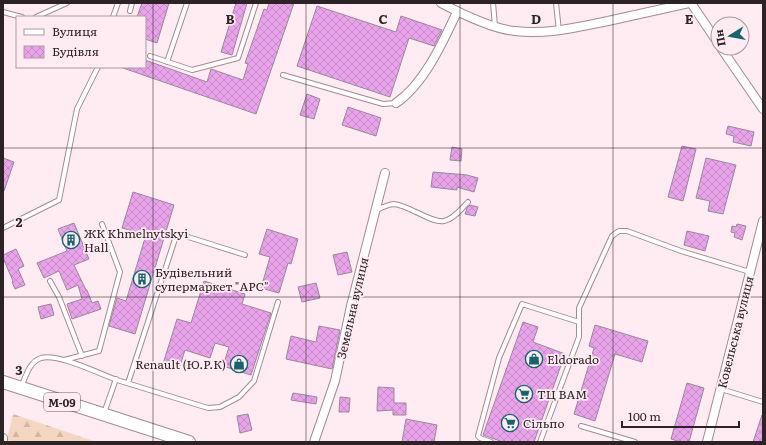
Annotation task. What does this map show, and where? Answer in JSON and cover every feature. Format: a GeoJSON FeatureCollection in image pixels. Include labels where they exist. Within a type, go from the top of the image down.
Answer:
{"type":"FeatureCollection","features":[{"type":"Feature","properties":{"kind":"main road","name":"М-09"},"geometry":{"type":"LineString","coordinates":[[4,385],[21,388],[188,442]]}},
{"type":"Feature","properties":{"kind":"street"},"geometry":{"type":"LineString","coordinates":[[441,3],[457,12],[495,27],[514,32],[559,31],[690,3],[710,32]]}},
{"type":"Feature","properties":{"kind":"street"},"geometry":{"type":"LineString","coordinates":[[396,103],[405,97],[428,67],[440,49],[457,12]]}},
{"type":"Feature","properties":{"kind":"street"},"geometry":{"type":"LineString","coordinates":[[727,56],[763,109]]}},
{"type":"Feature","properties":{"kind":"street","name":"Земельна вулиця"},"geometry":{"type":"LineString","coordinates":[[314,442],[335,381],[351,306],[385,173]]}},
{"type":"Feature","properties":{"kind":"street","name":"Ковельська вулиця"},"geometry":{"type":"LineString","coordinates":[[707,442],[763,221]]}},
{"type":"Feature","properties":{"kind":"lane"},"geometry":{"type":"LineString","coordinates":[[38,16],[67,3]]}},
{"type":"Feature","properties":{"kind":"lane"},"geometry":{"type":"LineString","coordinates":[[113,16],[118,3]]}},
{"type":"Feature","properties":{"kind":"lane"},"geometry":{"type":"LineString","coordinates":[[130,11],[132,3]]}},
{"type":"Feature","properties":{"kind":"lane"},"geometry":{"type":"LineString","coordinates":[[167,62],[187,3]]}},
{"type":"Feature","properties":{"kind":"lane"},"geometry":{"type":"LineString","coordinates":[[150,56],[192,70],[238,58],[256,3]]}},
{"type":"Feature","properties":{"kind":"lane"},"geometry":{"type":"LineString","coordinates":[[493,3],[495,27]]}},
{"type":"Feature","properties":{"kind":"lane"},"geometry":{"type":"LineString","coordinates":[[556,3],[559,31]]}},
{"type":"Feature","properties":{"kind":"lane"},"geometry":{"type":"LineString","coordinates":[[3,12],[18,16]]}},
{"type":"Feature","properties":{"kind":"lane"},"geometry":{"type":"LineString","coordinates":[[3,228],[59,200],[77,109],[98,68]]}},
{"type":"Feature","properties":{"kind":"lane"},"geometry":{"type":"LineString","coordinates":[[284,75],[383,104],[396,103]]}},
{"type":"Feature","properties":{"kind":"lane"},"geometry":{"type":"LineString","coordinates":[[376,210],[394,204],[417,212],[436,221],[444,222],[451,218],[468,202]]}},
{"type":"Feature","properties":{"kind":"lane"},"geometry":{"type":"LineString","coordinates":[[64,360],[99,351],[120,272],[102,224]]}},
{"type":"Feature","properties":{"kind":"lane"},"geometry":{"type":"LineString","coordinates":[[540,442],[579,336],[578,308],[612,236],[619,231],[627,232],[681,251],[750,272]]}},
{"type":"Feature","properties":{"kind":"lane"},"geometry":{"type":"LineString","coordinates":[[128,383],[176,236],[182,235],[245,255]]}},
{"type":"Feature","properties":{"kind":"lane"},"geometry":{"type":"LineString","coordinates":[[50,281],[59,296],[82,356]]}},
{"type":"Feature","properties":{"kind":"lane"},"geometry":{"type":"LineString","coordinates":[[21,388],[32,363],[41,358],[50,358],[64,360],[128,383],[208,408],[220,407],[239,397],[254,381],[278,302]]}},
{"type":"Feature","properties":{"kind":"lane"},"geometry":{"type":"LineString","coordinates":[[491,442],[478,436],[499,358],[522,304],[579,322]]}},
{"type":"Feature","properties":{"kind":"lane"},"geometry":{"type":"LineString","coordinates":[[103,415],[116,379]]}},
{"type":"Feature","properties":{"kind":"lane"},"geometry":{"type":"LineString","coordinates":[[720,388],[763,402]]}},
{"type":"Feature","properties":{"kind":"lane"},"geometry":{"type":"LineString","coordinates":[[581,426],[636,442]]}},
{"type":"Feature","properties":{"kind":"green space"},"geometry":{"type":"Polygon","coordinates":[[[13,414],[97,442],[15,442],[7,440],[13,414]]]}},
{"type":"Feature","properties":{"kind":"building"},"geometry":{"type":"Polygon","coordinates":[[[142,3],[169,3],[157,43],[146,39],[146,16],[137,16],[142,3]]]}},
{"type":"Feature","properties":{"kind":"building"},"geometry":{"type":"Polygon","coordinates":[[[236,3],[247,3],[232,55],[221,52],[236,3]]]}},
{"type":"Feature","properties":{"kind":"building"},"geometry":{"type":"Polygon","coordinates":[[[269,3],[294,3],[256,114],[123,68],[146,68],[146,60],[207,82],[211,69],[243,80],[248,64],[245,63],[264,9],[267,10],[269,3]]]}},
{"type":"Feature","properties":{"kind":"building"},"geometry":{"type":"Polygon","coordinates":[[[317,6],[396,32],[401,16],[442,30],[434,46],[409,38],[390,97],[297,66],[317,6]]]}},
{"type":"Feature","properties":{"kind":"building"},"geometry":{"type":"Polygon","coordinates":[[[307,94],[320,99],[314,119],[300,115],[307,94]]]}},
{"type":"Feature","properties":{"kind":"building"},"geometry":{"type":"Polygon","coordinates":[[[348,107],[381,118],[376,136],[342,125],[348,107]]]}},
{"type":"Feature","properties":{"kind":"building"},"geometry":{"type":"Polygon","coordinates":[[[728,126],[754,132],[751,146],[733,142],[734,136],[726,134],[728,126]]]}},
{"type":"Feature","properties":{"kind":"building"},"geometry":{"type":"Polygon","coordinates":[[[682,146],[696,149],[683,201],[668,197],[682,146]]]}},
{"type":"Feature","properties":{"kind":"building"},"geometry":{"type":"Polygon","coordinates":[[[452,147],[462,149],[461,161],[450,160],[452,147]]]}},
{"type":"Feature","properties":{"kind":"building"},"geometry":{"type":"Polygon","coordinates":[[[3,158],[14,162],[4,191],[3,191],[3,158]]]}},
{"type":"Feature","properties":{"kind":"building"},"geometry":{"type":"Polygon","coordinates":[[[706,158],[736,165],[723,214],[708,211],[710,201],[696,198],[706,158]]]}},
{"type":"Feature","properties":{"kind":"building"},"geometry":{"type":"Polygon","coordinates":[[[433,172],[467,175],[478,178],[474,192],[457,187],[457,190],[431,187],[433,172]]]}},
{"type":"Feature","properties":{"kind":"building","name":"Будівельний супермаркет \"АРС\""},"geometry":{"type":"Polygon","coordinates":[[[133,192],[174,205],[135,334],[109,326],[117,298],[126,301],[146,235],[122,228],[133,192]]]}},
{"type":"Feature","properties":{"kind":"building"},"geometry":{"type":"Polygon","coordinates":[[[470,205],[478,207],[475,216],[465,214],[470,205]]]}},
{"type":"Feature","properties":{"kind":"building"},"geometry":{"type":"Polygon","coordinates":[[[74,223],[89,259],[74,265],[92,303],[98,301],[101,309],[72,319],[67,304],[82,299],[78,285],[67,290],[59,271],[44,278],[37,263],[67,251],[58,229],[74,223]]]}},
{"type":"Feature","properties":{"kind":"building"},"geometry":{"type":"Polygon","coordinates":[[[737,224],[746,226],[742,240],[734,237],[735,233],[731,232],[732,226],[736,227],[737,224]]]}},
{"type":"Feature","properties":{"kind":"building"},"geometry":{"type":"Polygon","coordinates":[[[267,229],[298,239],[291,264],[288,263],[279,293],[261,288],[270,257],[259,254],[267,229]]]}},
{"type":"Feature","properties":{"kind":"building"},"geometry":{"type":"Polygon","coordinates":[[[687,231],[709,236],[705,251],[684,245],[687,231]]]}},
{"type":"Feature","properties":{"kind":"building"},"geometry":{"type":"Polygon","coordinates":[[[16,249],[24,266],[18,269],[25,285],[15,289],[3,255],[16,249]]]}},
{"type":"Feature","properties":{"kind":"building"},"geometry":{"type":"Polygon","coordinates":[[[347,252],[352,272],[338,275],[333,255],[347,252]]]}},
{"type":"Feature","properties":{"kind":"building"},"geometry":{"type":"Polygon","coordinates":[[[204,281],[245,294],[242,304],[271,313],[251,375],[223,366],[229,347],[215,343],[210,358],[185,350],[179,369],[163,364],[177,319],[191,323],[204,281]]]}},
{"type":"Feature","properties":{"kind":"building"},"geometry":{"type":"Polygon","coordinates":[[[316,283],[320,298],[302,302],[298,287],[316,283]]]}},
{"type":"Feature","properties":{"kind":"building"},"geometry":{"type":"Polygon","coordinates":[[[51,304],[54,315],[41,319],[38,307],[51,304]]]}},
{"type":"Feature","properties":{"kind":"building","name":"ТЦ ВАМ"},"geometry":{"type":"Polygon","coordinates":[[[523,322],[538,327],[533,342],[565,354],[534,442],[503,442],[483,435],[523,322]]]}},
{"type":"Feature","properties":{"kind":"building"},"geometry":{"type":"Polygon","coordinates":[[[595,325],[648,341],[642,362],[615,354],[595,421],[574,414],[594,348],[589,346],[595,325]]]}},
{"type":"Feature","properties":{"kind":"building"},"geometry":{"type":"Polygon","coordinates":[[[319,326],[340,330],[332,369],[286,359],[291,336],[316,342],[319,326]]]}},
{"type":"Feature","properties":{"kind":"building"},"geometry":{"type":"Polygon","coordinates":[[[687,383],[704,388],[689,442],[681,442],[671,439],[687,383]]]}},
{"type":"Feature","properties":{"kind":"building"},"geometry":{"type":"Polygon","coordinates":[[[378,387],[394,388],[394,403],[406,403],[406,415],[393,415],[393,410],[377,411],[378,387]]]}},
{"type":"Feature","properties":{"kind":"building"},"geometry":{"type":"Polygon","coordinates":[[[293,393],[317,397],[316,404],[291,400],[293,393]]]}},
{"type":"Feature","properties":{"kind":"building"},"geometry":{"type":"Polygon","coordinates":[[[340,397],[350,398],[349,412],[339,412],[340,397]]]}},
{"type":"Feature","properties":{"kind":"building"},"geometry":{"type":"Polygon","coordinates":[[[248,414],[252,430],[240,433],[237,416],[248,414]]]}},
{"type":"Feature","properties":{"kind":"building"},"geometry":{"type":"Polygon","coordinates":[[[762,415],[763,442],[753,442],[762,415]]]}},
{"type":"Feature","properties":{"kind":"building"},"geometry":{"type":"Polygon","coordinates":[[[406,419],[437,425],[434,442],[402,442],[406,419]]]}},
{"type":"Feature","properties":{"kind":"place","name":"ЖК Khmelnytskyi Hall"},"geometry":{"type":"Point","coordinates":[71,240]}},
{"type":"Feature","properties":{"kind":"place","name":"Будівельний супермаркет \"АРС\""},"geometry":{"type":"Point","coordinates":[142,279]}},
{"type":"Feature","properties":{"kind":"place","name":"Eldorado"},"geometry":{"type":"Point","coordinates":[534,359]}},
{"type":"Feature","properties":{"kind":"place","name":"Renault (Ю.Р.К)"},"geometry":{"type":"Point","coordinates":[239,364]}},
{"type":"Feature","properties":{"kind":"place","name":"ТЦ ВАМ"},"geometry":{"type":"Point","coordinates":[524,394]}},
{"type":"Feature","properties":{"kind":"place","name":"Сільпо"},"geometry":{"type":"Point","coordinates":[510,423]}}]}
